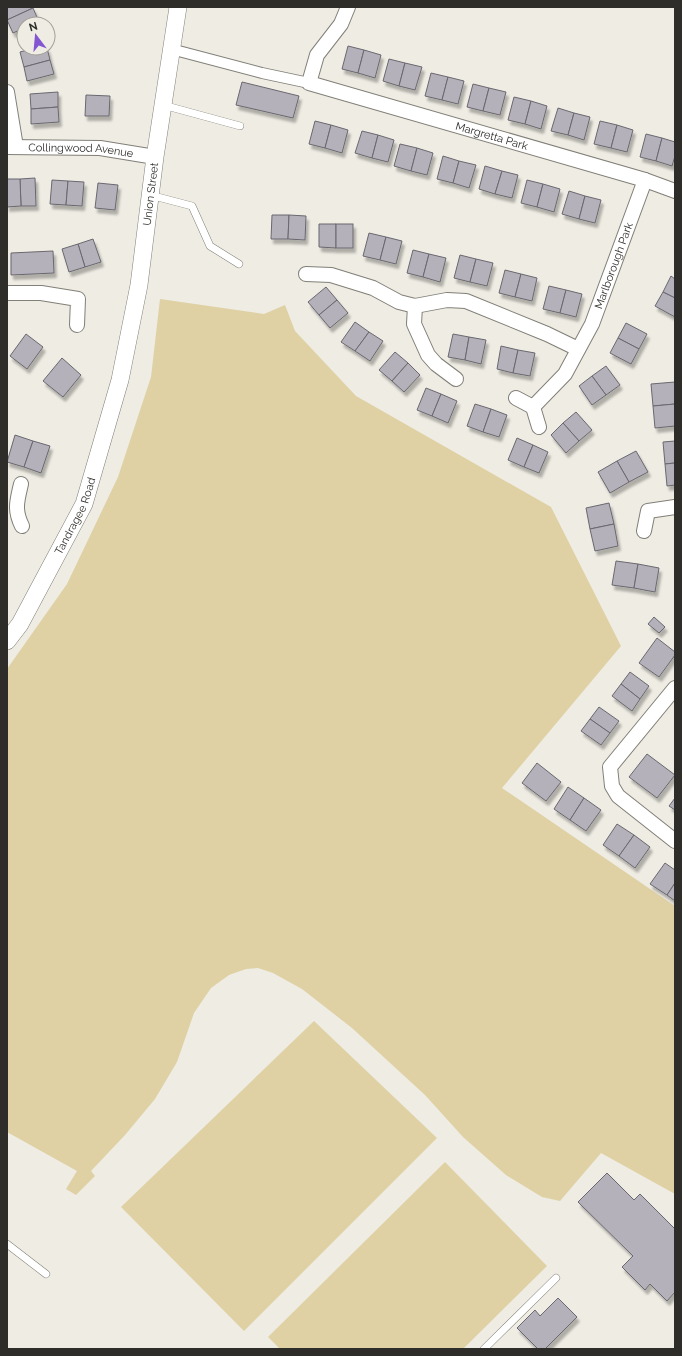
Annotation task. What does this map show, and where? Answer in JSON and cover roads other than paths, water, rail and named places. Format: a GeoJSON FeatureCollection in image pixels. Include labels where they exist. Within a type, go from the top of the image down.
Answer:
{"type":"FeatureCollection","features":[{"type":"Feature","properties":{"kind":"street","name":"Union Street"},"geometry":{"type":"LineString","coordinates":[[120,380],[139,285],[162,105],[178,7]]}},
{"type":"Feature","properties":{"kind":"street"},"geometry":{"type":"LineString","coordinates":[[309,83],[317,55],[341,24],[348,7]]}},
{"type":"Feature","properties":{"kind":"street","name":"Margretta Park"},"geometry":{"type":"LineString","coordinates":[[171,49],[262,73],[309,83],[644,180],[675,191]]}},
{"type":"Feature","properties":{"kind":"street"},"geometry":{"type":"LineString","coordinates":[[7,92],[11,147]]}},
{"type":"Feature","properties":{"kind":"street","name":"Collingwood Avenue"},"geometry":{"type":"LineString","coordinates":[[11,147],[100,148],[155,157]]}},
{"type":"Feature","properties":{"kind":"street","name":"Marlborough Park"},"geometry":{"type":"LineString","coordinates":[[533,407],[565,374],[592,324],[644,180]]}},
{"type":"Feature","properties":{"kind":"street"},"geometry":{"type":"LineString","coordinates":[[306,274],[331,275],[373,288],[399,302],[415,306],[447,300],[466,301],[578,348]]}},
{"type":"Feature","properties":{"kind":"street"},"geometry":{"type":"LineString","coordinates":[[7,293],[41,293],[78,300],[77,325]]}},
{"type":"Feature","properties":{"kind":"street"},"geometry":{"type":"LineString","coordinates":[[415,306],[414,324],[428,355],[436,364],[456,379]]}},
{"type":"Feature","properties":{"kind":"street","name":"Tandragee Road"},"geometry":{"type":"LineString","coordinates":[[7,641],[20,624],[84,504],[120,380]]}},
{"type":"Feature","properties":{"kind":"street"},"geometry":{"type":"LineString","coordinates":[[516,398],[533,407],[539,427]]}},
{"type":"Feature","properties":{"kind":"street"},"geometry":{"type":"LineString","coordinates":[[21,484],[12,501],[22,526]]}},
{"type":"Feature","properties":{"kind":"street"},"geometry":{"type":"LineString","coordinates":[[644,531],[648,511],[675,507]]}},
{"type":"Feature","properties":{"kind":"street"},"geometry":{"type":"LineString","coordinates":[[675,688],[610,767],[612,786],[618,796],[675,841]]}},
{"type":"Feature","properties":{"kind":"lane"},"geometry":{"type":"LineString","coordinates":[[162,105],[240,126]]}},
{"type":"Feature","properties":{"kind":"lane"},"geometry":{"type":"LineString","coordinates":[[150,195],[192,206],[210,246],[239,264]]}},
{"type":"Feature","properties":{"kind":"lane"},"geometry":{"type":"LineString","coordinates":[[7,1244],[46,1274]]}},
{"type":"Feature","properties":{"kind":"lane"},"geometry":{"type":"LineString","coordinates":[[484,1349],[556,1278]]}}]}
